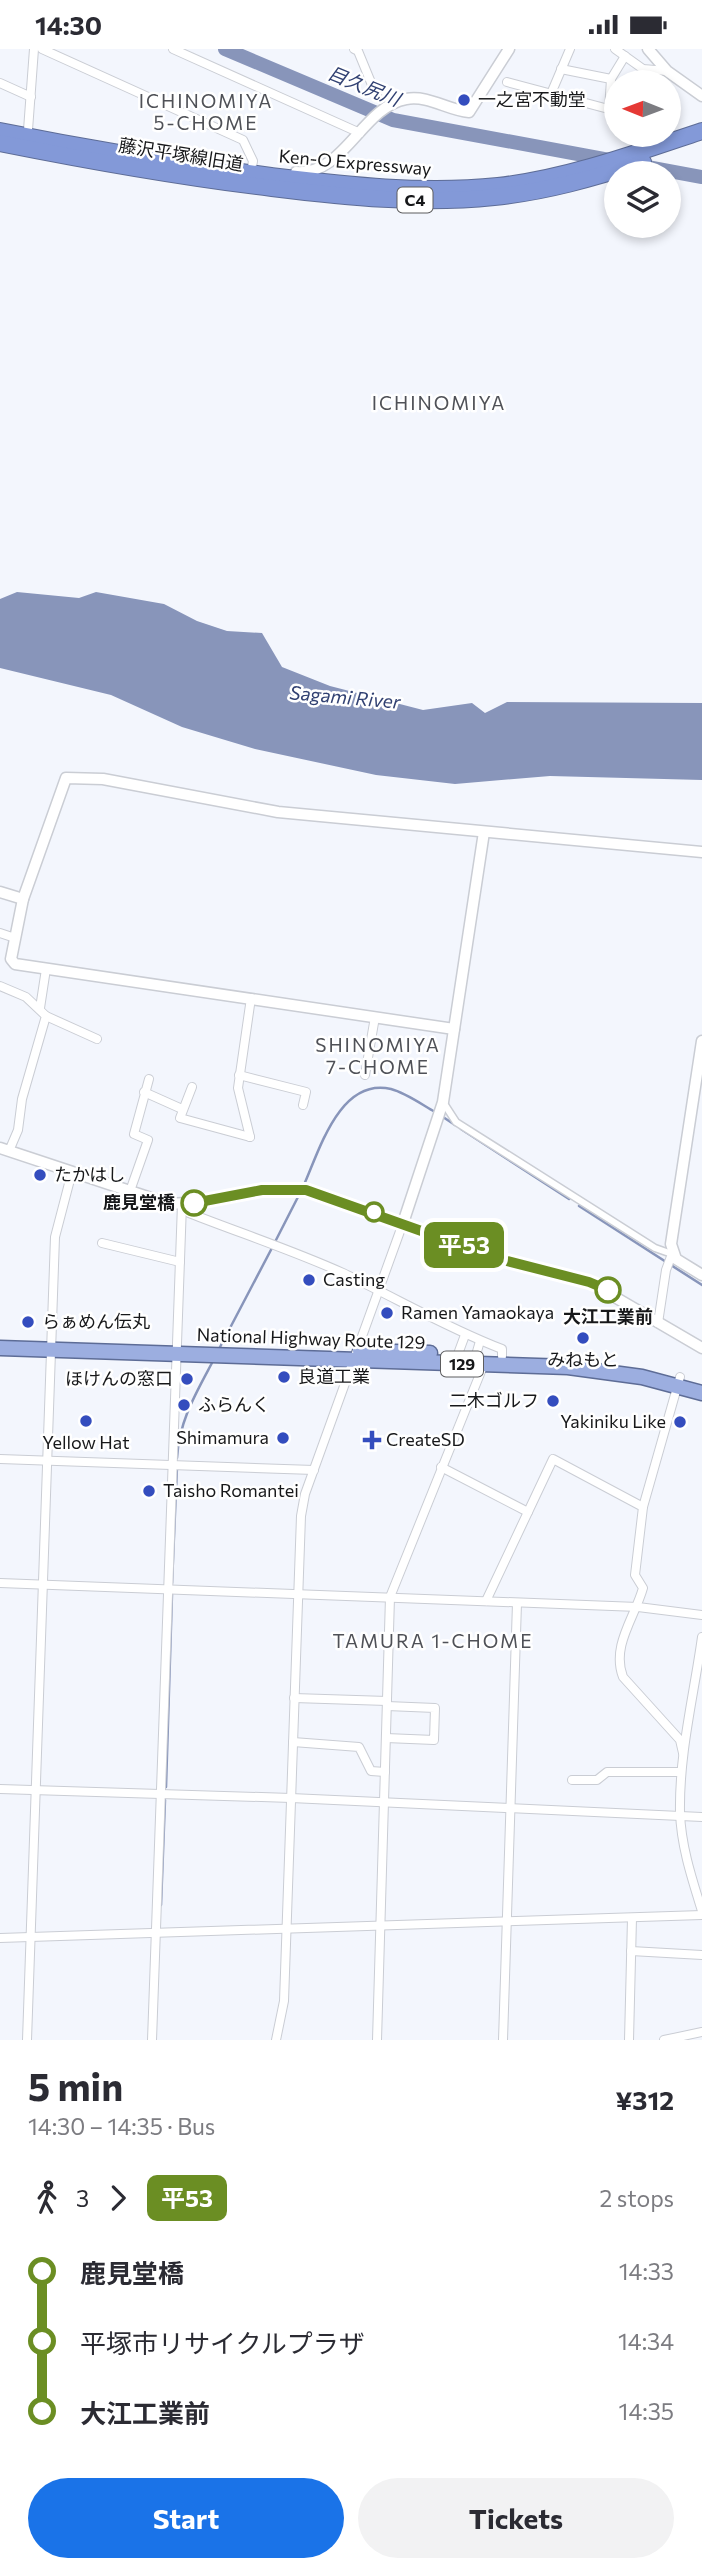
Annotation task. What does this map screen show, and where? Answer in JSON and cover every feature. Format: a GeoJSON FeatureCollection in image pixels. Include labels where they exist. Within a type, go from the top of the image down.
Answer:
{"type":"FeatureCollection","features":[{"type":"Feature","properties":{"kind":"highway","name":"Ken-O Expressway"},"geometry":{"type":"LineString","coordinates":[[0,131],[258,174],[367,187],[433,190],[500,185],[544,178],[702,131]]}},
{"type":"Feature","properties":{"kind":"highway","name":"Ken-O Expressway"},"geometry":{"type":"LineString","coordinates":[[0,143],[245,184],[342,196],[430,201],[496,197],[561,186],[702,142]]}},
{"type":"Feature","properties":{"kind":"highway","name":"National Highway Route 129"},"geometry":{"type":"LineString","coordinates":[[0,1339],[52,1345],[357,1355],[480,1353],[702,1384]]}},
{"type":"Feature","properties":{"kind":"highway","name":"National Highway Route 129"},"geometry":{"type":"LineString","coordinates":[[0,1348],[52,1345]]}},
{"type":"Feature","properties":{"kind":"highway","name":"National Highway Route 129"},"geometry":{"type":"LineString","coordinates":[[357,1355],[480,1353],[612,1363],[679,1381],[702,1393]]}},
{"type":"Feature","properties":{"kind":"street"},"geometry":{"type":"LineString","coordinates":[[29,130],[34,49]]}},
{"type":"Feature","properties":{"kind":"street"},"geometry":{"type":"LineString","coordinates":[[42,49],[243,140],[252,167]]}},
{"type":"Feature","properties":{"kind":"street"},"geometry":{"type":"LineString","coordinates":[[173,49],[362,131]]}},
{"type":"Feature","properties":{"kind":"street"},"geometry":{"type":"LineString","coordinates":[[354,49],[358,51],[372,85],[400,101],[433,100],[469,112],[509,49]]}},
{"type":"Feature","properties":{"kind":"street"},"geometry":{"type":"LineString","coordinates":[[550,96],[570,49]]}},
{"type":"Feature","properties":{"kind":"street"},"geometry":{"type":"LineString","coordinates":[[615,49],[643,69],[655,70]]}},
{"type":"Feature","properties":{"kind":"street"},"geometry":{"type":"LineString","coordinates":[[648,49],[666,70]]}},
{"type":"Feature","properties":{"kind":"street"},"geometry":{"type":"LineString","coordinates":[[616,70],[625,56]]}},
{"type":"Feature","properties":{"kind":"street"},"geometry":{"type":"LineString","coordinates":[[561,69],[604,78]]}},
{"type":"Feature","properties":{"kind":"street"},"geometry":{"type":"LineString","coordinates":[[681,81],[702,96]]}},
{"type":"Feature","properties":{"kind":"street"},"geometry":{"type":"LineString","coordinates":[[508,82],[550,96],[604,109]]}},
{"type":"Feature","properties":{"kind":"street"},"geometry":{"type":"LineString","coordinates":[[0,83],[31,97]]}},
{"type":"Feature","properties":{"kind":"street","name":"藤沢平塚線旧道"},"geometry":{"type":"LineString","coordinates":[[0,125],[252,167],[308,173],[329,162],[400,101]]}},
{"type":"Feature","properties":{"kind":"street"},"geometry":{"type":"LineString","coordinates":[[454,1029],[15,964],[11,959],[23,899],[62,784],[71,776],[103,779],[278,812],[702,852]]}},
{"type":"Feature","properties":{"kind":"street"},"geometry":{"type":"LineString","coordinates":[[276,2040],[283,2018],[301,1516],[314,1471],[438,1122],[484,832]]}},
{"type":"Feature","properties":{"kind":"street"},"geometry":{"type":"LineString","coordinates":[[0,892],[23,899]]}},
{"type":"Feature","properties":{"kind":"street"},"geometry":{"type":"LineString","coordinates":[[0,933],[15,938]]}},
{"type":"Feature","properties":{"kind":"street"},"geometry":{"type":"LineString","coordinates":[[40,1008],[46,969]]}},
{"type":"Feature","properties":{"kind":"street"},"geometry":{"type":"LineString","coordinates":[[0,986],[26,997],[46,1016],[97,1039]]}},
{"type":"Feature","properties":{"kind":"street"},"geometry":{"type":"LineString","coordinates":[[192,1087],[180,1118],[250,1137],[238,1088],[251,998]]}},
{"type":"Feature","properties":{"kind":"street"},"geometry":{"type":"LineString","coordinates":[[46,1016],[22,1099],[18,1130],[5,1150],[157,1201],[181,1204],[262,1190],[302,1189],[503,1260],[589,1282],[608,1290],[702,1348]]}},
{"type":"Feature","properties":{"kind":"street"},"geometry":{"type":"LineString","coordinates":[[365,1075],[374,1017]]}},
{"type":"Feature","properties":{"kind":"street"},"geometry":{"type":"LineString","coordinates":[[658,1323],[702,1041]]}},
{"type":"Feature","properties":{"kind":"street"},"geometry":{"type":"LineString","coordinates":[[239,1075],[306,1093],[303,1105]]}},
{"type":"Feature","properties":{"kind":"street"},"geometry":{"type":"LineString","coordinates":[[130,1191],[148,1140],[134,1134],[149,1079]]}},
{"type":"Feature","properties":{"kind":"street"},"geometry":{"type":"LineString","coordinates":[[144,1092],[182,1109]]}},
{"type":"Feature","properties":{"kind":"street"},"geometry":{"type":"LineString","coordinates":[[442,1106],[456,1122],[702,1275]]}},
{"type":"Feature","properties":{"kind":"street"},"geometry":{"type":"LineString","coordinates":[[27,2040],[55,1237],[72,1172]]}},
{"type":"Feature","properties":{"kind":"street"},"geometry":{"type":"LineString","coordinates":[[152,2040],[181,1204]]}},
{"type":"Feature","properties":{"kind":"street"},"geometry":{"type":"LineString","coordinates":[[181,1204],[188,1213],[282,1246],[379,1290],[465,1335],[480,1353],[442,1467],[390,1597],[377,2040]]}},
{"type":"Feature","properties":{"kind":"street"},"geometry":{"type":"LineString","coordinates":[[102,1243],[180,1262]]}},
{"type":"Feature","properties":{"kind":"street"},"geometry":{"type":"LineString","coordinates":[[458,1355],[465,1335]]}},
{"type":"Feature","properties":{"kind":"street"},"geometry":{"type":"LineString","coordinates":[[679,1381],[643,1507],[635,1575],[643,1588],[638,1607],[621,1643],[619,1666],[623,1677],[680,1740],[683,1753]]}},
{"type":"Feature","properties":{"kind":"street"},"geometry":{"type":"LineString","coordinates":[[486,1601],[553,1458],[643,1507]]}},
{"type":"Feature","properties":{"kind":"street"},"geometry":{"type":"LineString","coordinates":[[0,1459],[314,1471]]}},
{"type":"Feature","properties":{"kind":"street"},"geometry":{"type":"LineString","coordinates":[[442,1467],[528,1512]]}},
{"type":"Feature","properties":{"kind":"street"},"geometry":{"type":"LineString","coordinates":[[0,1583],[638,1607],[702,1615]]}},
{"type":"Feature","properties":{"kind":"street"},"geometry":{"type":"LineString","coordinates":[[503,2040],[517,1603]]}},
{"type":"Feature","properties":{"kind":"street"},"geometry":{"type":"LineString","coordinates":[[0,1938],[632,1918],[702,1913],[685,1853],[680,1814],[683,1753],[702,1637]]}},
{"type":"Feature","properties":{"kind":"street"},"geometry":{"type":"LineString","coordinates":[[294,1698],[435,1708],[433,1740],[386,1738]]}},
{"type":"Feature","properties":{"kind":"street"},"geometry":{"type":"LineString","coordinates":[[293,1742],[359,1747],[371,1771],[384,1772]]}},
{"type":"Feature","properties":{"kind":"street"},"geometry":{"type":"LineString","coordinates":[[572,1780],[597,1780],[607,1772],[681,1772]]}},
{"type":"Feature","properties":{"kind":"street"},"geometry":{"type":"LineString","coordinates":[[0,1789],[291,1798],[702,1817]]}},
{"type":"Feature","properties":{"kind":"street"},"geometry":{"type":"LineString","coordinates":[[629,2040],[632,1918]]}},
{"type":"Feature","properties":{"kind":"street"},"geometry":{"type":"LineString","coordinates":[[631,1951],[702,1955]]}},
{"type":"Feature","properties":{"kind":"street"},"geometry":{"type":"LineString","coordinates":[[664,2040],[702,2032]]}},
{"type":"Feature","properties":{"kind":"water","name":"Sagami River"},"geometry":{"type":"Polygon","coordinates":[[[17,592],[79,598],[96,592],[164,604],[197,621],[227,631],[262,633],[282,667],[330,686],[423,710],[472,703],[485,713],[507,702],[702,703],[702,780],[550,776],[455,784],[376,775],[255,749],[182,727],[111,695],[0,668],[0,599],[17,592]]]}},
{"type":"Feature","properties":{"kind":"waterway","name":"目久尻川"},"geometry":{"type":"LineString","coordinates":[[225,49],[393,120],[702,177]]}},
{"type":"Feature","properties":{"kind":"waterway"},"geometry":{"type":"LineString","coordinates":[[303,1187],[334,1120],[358,1094],[373,1088],[391,1089],[435,1112]]}},
{"type":"Feature","properties":{"kind":"waterway"},"geometry":{"type":"LineString","coordinates":[[443,1117],[455,1125]]}},
{"type":"Feature","properties":{"kind":"waterway"},"geometry":{"type":"LineString","coordinates":[[461,1129],[569,1199]]}},
{"type":"Feature","properties":{"kind":"waterway"},"geometry":{"type":"LineString","coordinates":[[276,1240],[300,1193]]}},
{"type":"Feature","properties":{"kind":"waterway"},"geometry":{"type":"LineString","coordinates":[[579,1206],[702,1285]]}},
{"type":"Feature","properties":{"kind":"waterway"},"geometry":{"type":"LineString","coordinates":[[219,1349],[273,1246]]}},
{"type":"Feature","properties":{"kind":"waterway"},"geometry":{"type":"LineString","coordinates":[[177,1458],[185,1419],[213,1361]]}},
{"type":"Feature","properties":{"kind":"waterway"},"geometry":{"type":"LineString","coordinates":[[172,1583],[177,1467]]}},
{"type":"Feature","properties":{"kind":"waterway"},"geometry":{"type":"LineString","coordinates":[[166,1787],[172,1594]]}},
{"type":"Feature","properties":{"kind":"waterway"},"geometry":{"type":"LineString","coordinates":[[161,1905],[165,1800]]}},
{"type":"Feature","properties":{"kind":"bus line","name":"平53"},"geometry":{"type":"LineString","coordinates":[[194,1203],[262,1190],[306,1190],[503,1260],[589,1282],[608,1290]]}},
{"type":"Feature","properties":{"kind":"place","name":"一之宮不動堂"},"geometry":{"type":"Point","coordinates":[464,100]}},
{"type":"Feature","properties":{"kind":"place","name":"たかはし"},"geometry":{"type":"Point","coordinates":[40,1175]}},
{"type":"Feature","properties":{"kind":"place","name":"鹿見堂橋"},"geometry":{"type":"Point","coordinates":[194,1203]}},
{"type":"Feature","properties":{"kind":"place","name":"Casting"},"geometry":{"type":"Point","coordinates":[309,1280]}},
{"type":"Feature","properties":{"kind":"place","name":"大江工業前"},"geometry":{"type":"Point","coordinates":[608,1290]}},
{"type":"Feature","properties":{"kind":"place","name":"Ramen Yamaokaya"},"geometry":{"type":"Point","coordinates":[387,1313]}},
{"type":"Feature","properties":{"kind":"place","name":"らぁめん伝丸"},"geometry":{"type":"Point","coordinates":[28,1322]}},
{"type":"Feature","properties":{"kind":"place","name":"みねもと"},"geometry":{"type":"Point","coordinates":[583,1338]}},
{"type":"Feature","properties":{"kind":"place","name":"良道工業"},"geometry":{"type":"Point","coordinates":[284,1377]}},
{"type":"Feature","properties":{"kind":"place","name":"ほけんの窓口"},"geometry":{"type":"Point","coordinates":[187,1379]}},
{"type":"Feature","properties":{"kind":"place","name":"二木ゴルフ"},"geometry":{"type":"Point","coordinates":[553,1401]}},
{"type":"Feature","properties":{"kind":"place","name":"ふらんく"},"geometry":{"type":"Point","coordinates":[184,1405]}},
{"type":"Feature","properties":{"kind":"place","name":"Yellow Hat"},"geometry":{"type":"Point","coordinates":[86,1421]}},
{"type":"Feature","properties":{"kind":"place","name":"Yakiniku Like"},"geometry":{"type":"Point","coordinates":[680,1422]}},
{"type":"Feature","properties":{"kind":"place","name":"Shimamura"},"geometry":{"type":"Point","coordinates":[283,1438]}},
{"type":"Feature","properties":{"kind":"place","name":"CreateSD"},"geometry":{"type":"Point","coordinates":[372,1440]}},
{"type":"Feature","properties":{"kind":"place","name":"Taisho Romantei"},"geometry":{"type":"Point","coordinates":[149,1491]}},
{"type":"Feature","properties":{"kind":"district","name":"ICHINOMIYA 5-CHOME"},"geometry":{"type":"Point","coordinates":[206,112]}},
{"type":"Feature","properties":{"kind":"district","name":"ICHINOMIYA"},"geometry":{"type":"Point","coordinates":[439,403]}},
{"type":"Feature","properties":{"kind":"district","name":"SHINOMIYA 7-CHOME"},"geometry":{"type":"Point","coordinates":[378,1056]}},
{"type":"Feature","properties":{"kind":"district","name":"TAMURA 1-CHOME"},"geometry":{"type":"Point","coordinates":[433,1641]}}]}
